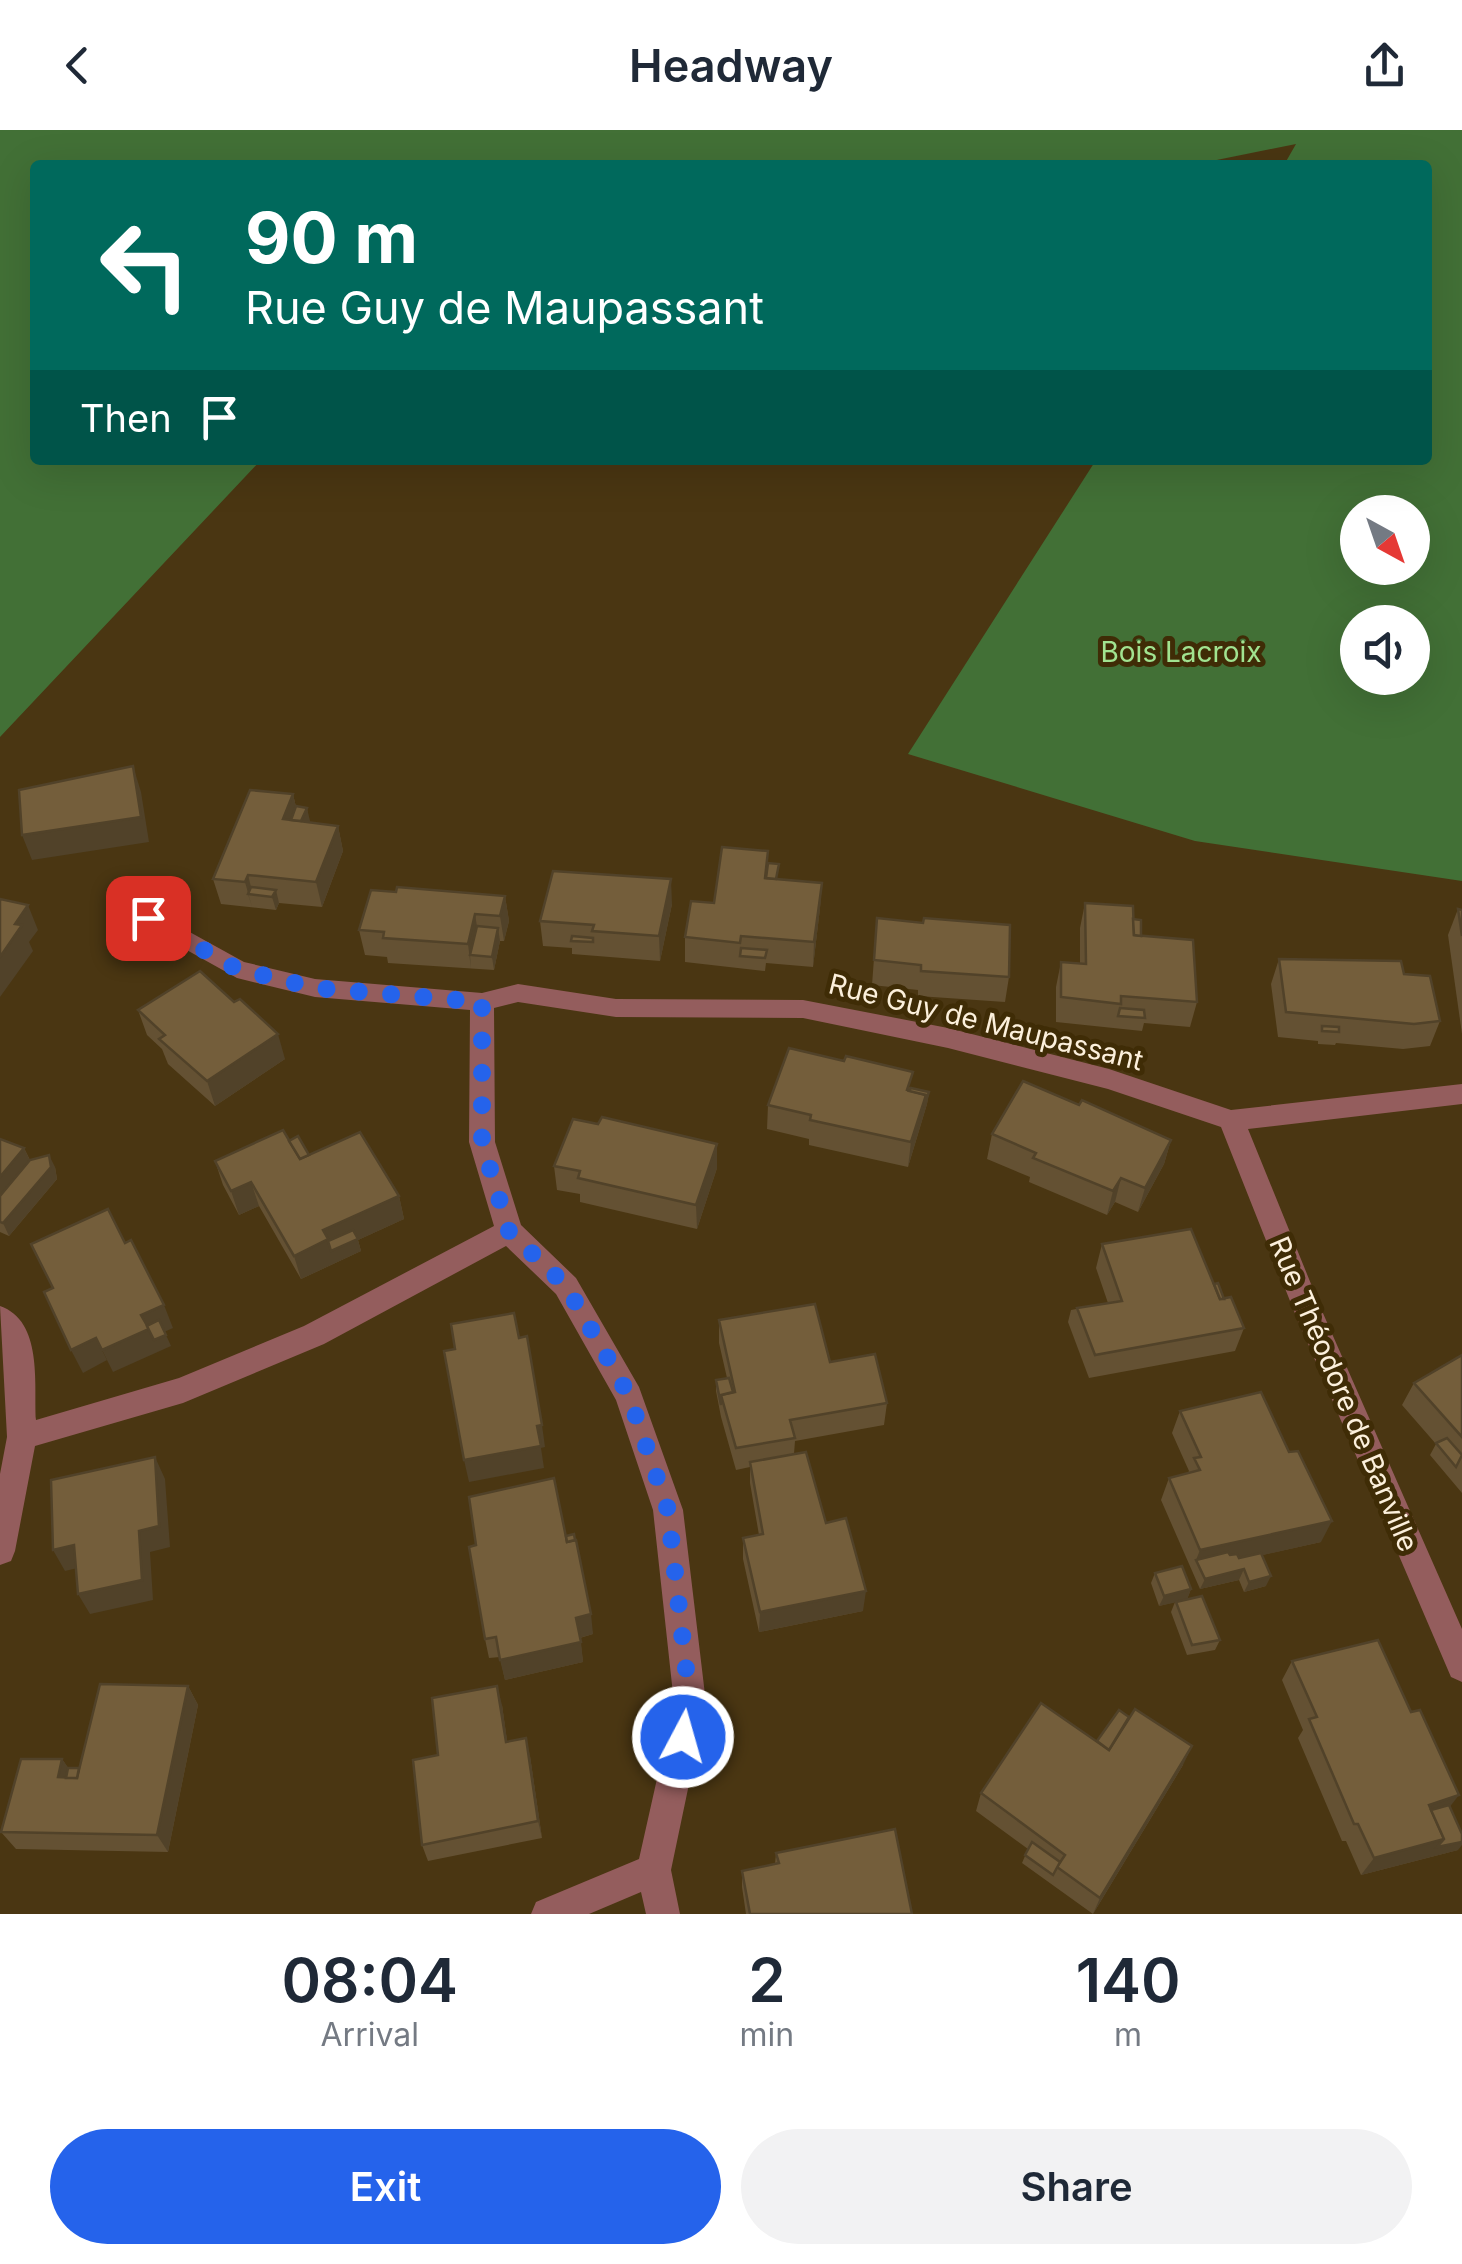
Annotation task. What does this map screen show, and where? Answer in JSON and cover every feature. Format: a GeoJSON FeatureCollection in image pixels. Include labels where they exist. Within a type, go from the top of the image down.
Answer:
{"type":"FeatureCollection","features":[{"type":"Feature","properties":{"kind":"street","name":"Rue Guy de Maupassant"},"geometry":{"type":"LineString","coordinates":[[148,918],[237,969],[316,988],[482,1002],[518,993],[616,1008],[803,1009],[948,1038],[1109,1078],[1232,1120],[1462,1094]]}},
{"type":"Feature","properties":{"kind":"street"},"geometry":{"type":"LineString","coordinates":[[482,1002],[482,1142],[509,1231],[566,1286],[620,1380],[668,1510],[690,1704],[654,1870],[663,1914]]}},
{"type":"Feature","properties":{"kind":"street","name":"Rue Théodore de Banville"},"geometry":{"type":"LineString","coordinates":[[1232,1120],[1308,1311],[1462,1666]]}},
{"type":"Feature","properties":{"kind":"street"},"geometry":{"type":"LineString","coordinates":[[22,1437],[183,1390],[298,1342],[509,1231]]}},
{"type":"Feature","properties":{"kind":"street"},"geometry":{"type":"LineString","coordinates":[[0,1318],[18,1339],[22,1437],[0,1551]]}},
{"type":"Feature","properties":{"kind":"street"},"geometry":{"type":"LineString","coordinates":[[548,1914],[654,1870]]}},
{"type":"Feature","properties":{"kind":"green space","name":"Bois Lacroix"},"geometry":{"type":"Polygon","coordinates":[[[0,130],[1462,130],[1462,881],[1195,841],[908,754],[1093,465],[1432,465],[1432,160],[1287,160],[1296,144],[1217,160],[30,160],[30,465],[256,465],[0,737],[0,130]]]}},
{"type":"Feature","properties":{"kind":"building"},"geometry":{"type":"Polygon","coordinates":[[[133,766],[141,817],[22,835],[19,790],[133,766]]]}},
{"type":"Feature","properties":{"kind":"building"},"geometry":{"type":"Polygon","coordinates":[[[250,790],[293,794],[283,819],[338,826],[316,882],[248,875],[245,882],[213,879],[250,790]]]}},
{"type":"Feature","properties":{"kind":"building"},"geometry":{"type":"Polygon","coordinates":[[[296,806],[307,808],[301,821],[291,820],[296,806]]]}},
{"type":"Feature","properties":{"kind":"building"},"geometry":{"type":"Polygon","coordinates":[[[722,847],[768,851],[765,878],[822,883],[814,942],[741,936],[740,943],[685,937],[691,901],[714,903],[722,847]]]}},
{"type":"Feature","properties":{"kind":"building"},"geometry":{"type":"Polygon","coordinates":[[[768,863],[779,864],[776,879],[766,878],[768,863]]]}},
{"type":"Feature","properties":{"kind":"building"},"geometry":{"type":"Polygon","coordinates":[[[553,871],[671,879],[659,936],[592,931],[594,925],[540,921],[553,871]]]}},
{"type":"Feature","properties":{"kind":"building"},"geometry":{"type":"Polygon","coordinates":[[[251,887],[276,890],[272,897],[248,894],[251,887]]]}},
{"type":"Feature","properties":{"kind":"building"},"geometry":{"type":"Polygon","coordinates":[[[397,887],[505,896],[500,916],[475,914],[468,944],[383,938],[384,932],[359,930],[371,890],[396,892],[397,887]]]}},
{"type":"Feature","properties":{"kind":"building"},"geometry":{"type":"Polygon","coordinates":[[[0,899],[28,905],[15,924],[22,925],[0,957],[0,899]]]}},
{"type":"Feature","properties":{"kind":"building"},"geometry":{"type":"Polygon","coordinates":[[[1085,903],[1133,906],[1134,935],[1193,940],[1197,1002],[1121,996],[1121,1004],[1061,997],[1061,962],[1086,964],[1085,903]]]}},
{"type":"Feature","properties":{"kind":"building"},"geometry":{"type":"Polygon","coordinates":[[[877,918],[1010,925],[1009,977],[921,971],[921,965],[874,960],[877,918]]]}},
{"type":"Feature","properties":{"kind":"building"},"geometry":{"type":"Polygon","coordinates":[[[1133,919],[1141,920],[1141,936],[1134,935],[1133,919]]]}},
{"type":"Feature","properties":{"kind":"building"},"geometry":{"type":"Polygon","coordinates":[[[477,926],[498,928],[492,957],[470,955],[477,926]]]}},
{"type":"Feature","properties":{"kind":"building"},"geometry":{"type":"Polygon","coordinates":[[[572,936],[593,938],[593,942],[571,941],[572,936]]]}},
{"type":"Feature","properties":{"kind":"building"},"geometry":{"type":"Polygon","coordinates":[[[741,948],[767,950],[765,958],[740,956],[741,948]]]}},
{"type":"Feature","properties":{"kind":"building"},"geometry":{"type":"Polygon","coordinates":[[[1279,959],[1401,961],[1404,974],[1430,976],[1440,1021],[1414,1024],[1286,1012],[1279,959]]]}},
{"type":"Feature","properties":{"kind":"building"},"geometry":{"type":"Polygon","coordinates":[[[200,971],[234,1002],[240,999],[278,1034],[207,1081],[159,1039],[165,1035],[138,1010],[200,971]]]}},
{"type":"Feature","properties":{"kind":"building"},"geometry":{"type":"Polygon","coordinates":[[[1120,1008],[1144,1010],[1145,1018],[1118,1016],[1120,1008]]]}},
{"type":"Feature","properties":{"kind":"building"},"geometry":{"type":"Polygon","coordinates":[[[1322,1026],[1339,1027],[1339,1032],[1322,1031],[1322,1026]]]}},
{"type":"Feature","properties":{"kind":"building"},"geometry":{"type":"Polygon","coordinates":[[[789,1048],[913,1072],[907,1090],[926,1095],[911,1142],[810,1120],[811,1115],[768,1105],[789,1048]]]}},
{"type":"Feature","properties":{"kind":"building"},"geometry":{"type":"Polygon","coordinates":[[[1023,1081],[1079,1105],[1082,1100],[1171,1140],[1145,1188],[1121,1178],[1113,1191],[1033,1158],[1036,1153],[992,1134],[1023,1081]]]}},
{"type":"Feature","properties":{"kind":"building"},"geometry":{"type":"Polygon","coordinates":[[[911,1088],[929,1092],[924,1107],[926,1095],[909,1091],[911,1088]]]}},
{"type":"Feature","properties":{"kind":"building"},"geometry":{"type":"Polygon","coordinates":[[[602,1117],[717,1144],[696,1205],[578,1178],[580,1171],[554,1166],[573,1119],[598,1124],[602,1117]]]}},
{"type":"Feature","properties":{"kind":"building"},"geometry":{"type":"Polygon","coordinates":[[[283,1130],[300,1159],[360,1132],[399,1196],[323,1230],[328,1239],[294,1256],[251,1182],[231,1191],[215,1161],[283,1130]]]}},
{"type":"Feature","properties":{"kind":"building"},"geometry":{"type":"Polygon","coordinates":[[[298,1136],[309,1155],[300,1159],[289,1141],[298,1136]]]}},
{"type":"Feature","properties":{"kind":"building"},"geometry":{"type":"Polygon","coordinates":[[[0,1139],[24,1148],[0,1177],[0,1139]]]}},
{"type":"Feature","properties":{"kind":"building"},"geometry":{"type":"Polygon","coordinates":[[[49,1155],[51,1167],[0,1222],[0,1196],[30,1160],[49,1155]]]}},
{"type":"Feature","properties":{"kind":"building"},"geometry":{"type":"Polygon","coordinates":[[[108,1209],[125,1243],[131,1240],[164,1305],[141,1315],[149,1329],[102,1350],[96,1338],[71,1350],[44,1292],[53,1288],[31,1244],[108,1209]]]}},
{"type":"Feature","properties":{"kind":"building"},"geometry":{"type":"Polygon","coordinates":[[[1191,1229],[1220,1299],[1231,1297],[1244,1328],[1095,1355],[1077,1308],[1122,1301],[1102,1244],[1191,1229]]]}},
{"type":"Feature","properties":{"kind":"building"},"geometry":{"type":"Polygon","coordinates":[[[353,1230],[358,1239],[331,1251],[328,1241],[353,1230]]]}},
{"type":"Feature","properties":{"kind":"building"},"geometry":{"type":"Polygon","coordinates":[[[1218,1283],[1224,1299],[1220,1299],[1214,1284],[1218,1283]]]}},
{"type":"Feature","properties":{"kind":"building"},"geometry":{"type":"Polygon","coordinates":[[[815,1304],[830,1362],[875,1354],[887,1403],[790,1420],[795,1438],[736,1448],[721,1395],[735,1392],[719,1320],[815,1304]]]}},
{"type":"Feature","properties":{"kind":"building"},"geometry":{"type":"Polygon","coordinates":[[[514,1313],[519,1338],[527,1336],[542,1425],[537,1426],[541,1446],[464,1460],[444,1351],[455,1349],[451,1324],[514,1313]]]}},
{"type":"Feature","properties":{"kind":"building"},"geometry":{"type":"Polygon","coordinates":[[[159,1320],[166,1335],[154,1340],[147,1326],[159,1320]]]}},
{"type":"Feature","properties":{"kind":"building"},"geometry":{"type":"Polygon","coordinates":[[[1462,1355],[1462,1437],[1414,1383],[1462,1355]]]}},
{"type":"Feature","properties":{"kind":"building"},"geometry":{"type":"Polygon","coordinates":[[[729,1378],[733,1392],[721,1395],[721,1405],[716,1380],[729,1378]]]}},
{"type":"Feature","properties":{"kind":"building"},"geometry":{"type":"Polygon","coordinates":[[[1261,1392],[1289,1452],[1298,1451],[1332,1521],[1200,1550],[1169,1478],[1200,1470],[1194,1458],[1201,1457],[1180,1411],[1261,1392]]]}},
{"type":"Feature","properties":{"kind":"building"},"geometry":{"type":"Polygon","coordinates":[[[1447,1438],[1462,1455],[1456,1467],[1436,1443],[1447,1438]]]}},
{"type":"Feature","properties":{"kind":"building"},"geometry":{"type":"Polygon","coordinates":[[[806,1452],[826,1523],[846,1518],[866,1591],[760,1612],[743,1538],[763,1534],[750,1462],[806,1452]]]}},
{"type":"Feature","properties":{"kind":"building"},"geometry":{"type":"Polygon","coordinates":[[[155,1457],[159,1526],[139,1531],[142,1580],[78,1594],[74,1545],[53,1550],[51,1480],[155,1457]]]}},
{"type":"Feature","properties":{"kind":"building"},"geometry":{"type":"Polygon","coordinates":[[[554,1478],[567,1542],[576,1540],[591,1614],[576,1618],[581,1642],[500,1660],[496,1637],[485,1639],[469,1547],[476,1545],[469,1497],[554,1478]]]}},
{"type":"Feature","properties":{"kind":"building"},"geometry":{"type":"Polygon","coordinates":[[[1228,1552],[1239,1558],[1261,1553],[1271,1576],[1249,1582],[1244,1569],[1205,1579],[1196,1560],[1228,1552]]]}},
{"type":"Feature","properties":{"kind":"building"},"geometry":{"type":"Polygon","coordinates":[[[1182,1566],[1191,1589],[1164,1596],[1155,1573],[1182,1566]]]}},
{"type":"Feature","properties":{"kind":"building"},"geometry":{"type":"Polygon","coordinates":[[[1202,1596],[1220,1640],[1192,1645],[1176,1602],[1202,1596]]]}},
{"type":"Feature","properties":{"kind":"building"},"geometry":{"type":"Polygon","coordinates":[[[1378,1640],[1411,1712],[1420,1710],[1459,1795],[1429,1805],[1444,1839],[1374,1858],[1358,1824],[1354,1824],[1309,1719],[1317,1717],[1292,1661],[1378,1640]]]}},
{"type":"Feature","properties":{"kind":"building"},"geometry":{"type":"Polygon","coordinates":[[[100,1684],[188,1686],[157,1835],[1,1832],[21,1759],[62,1759],[58,1777],[77,1778],[100,1684]]]}},
{"type":"Feature","properties":{"kind":"building"},"geometry":{"type":"Polygon","coordinates":[[[497,1686],[506,1742],[526,1738],[538,1821],[422,1845],[413,1760],[438,1755],[432,1698],[497,1686]]]}},
{"type":"Feature","properties":{"kind":"building"},"geometry":{"type":"Polygon","coordinates":[[[1041,1703],[1109,1750],[1135,1709],[1192,1746],[1100,1898],[1057,1867],[1065,1855],[981,1793],[1041,1703]]]}},
{"type":"Feature","properties":{"kind":"building"},"geometry":{"type":"Polygon","coordinates":[[[1119,1710],[1129,1717],[1109,1750],[1097,1741],[1119,1710]]]}},
{"type":"Feature","properties":{"kind":"building"},"geometry":{"type":"Polygon","coordinates":[[[68,1768],[79,1768],[77,1778],[66,1778],[68,1768]]]}},
{"type":"Feature","properties":{"kind":"building"},"geometry":{"type":"Polygon","coordinates":[[[1449,1805],[1462,1842],[1437,1847],[1444,1839],[1431,1810],[1449,1805]]]}},
{"type":"Feature","properties":{"kind":"building"},"geometry":{"type":"Polygon","coordinates":[[[895,1829],[912,1914],[750,1914],[742,1871],[779,1863],[776,1853],[895,1829]]]}},
{"type":"Feature","properties":{"kind":"building"},"geometry":{"type":"Polygon","coordinates":[[[1032,1842],[1060,1862],[1053,1875],[1025,1855],[1032,1842]]]}},
{"type":"Feature","properties":{"kind":"route"},"geometry":{"type":"LineString","coordinates":[[148,918],[237,969],[316,988],[482,1002],[482,1142],[509,1231],[566,1286],[614,1369],[629,1396],[668,1510],[690,1704],[683,1737]]}}]}
